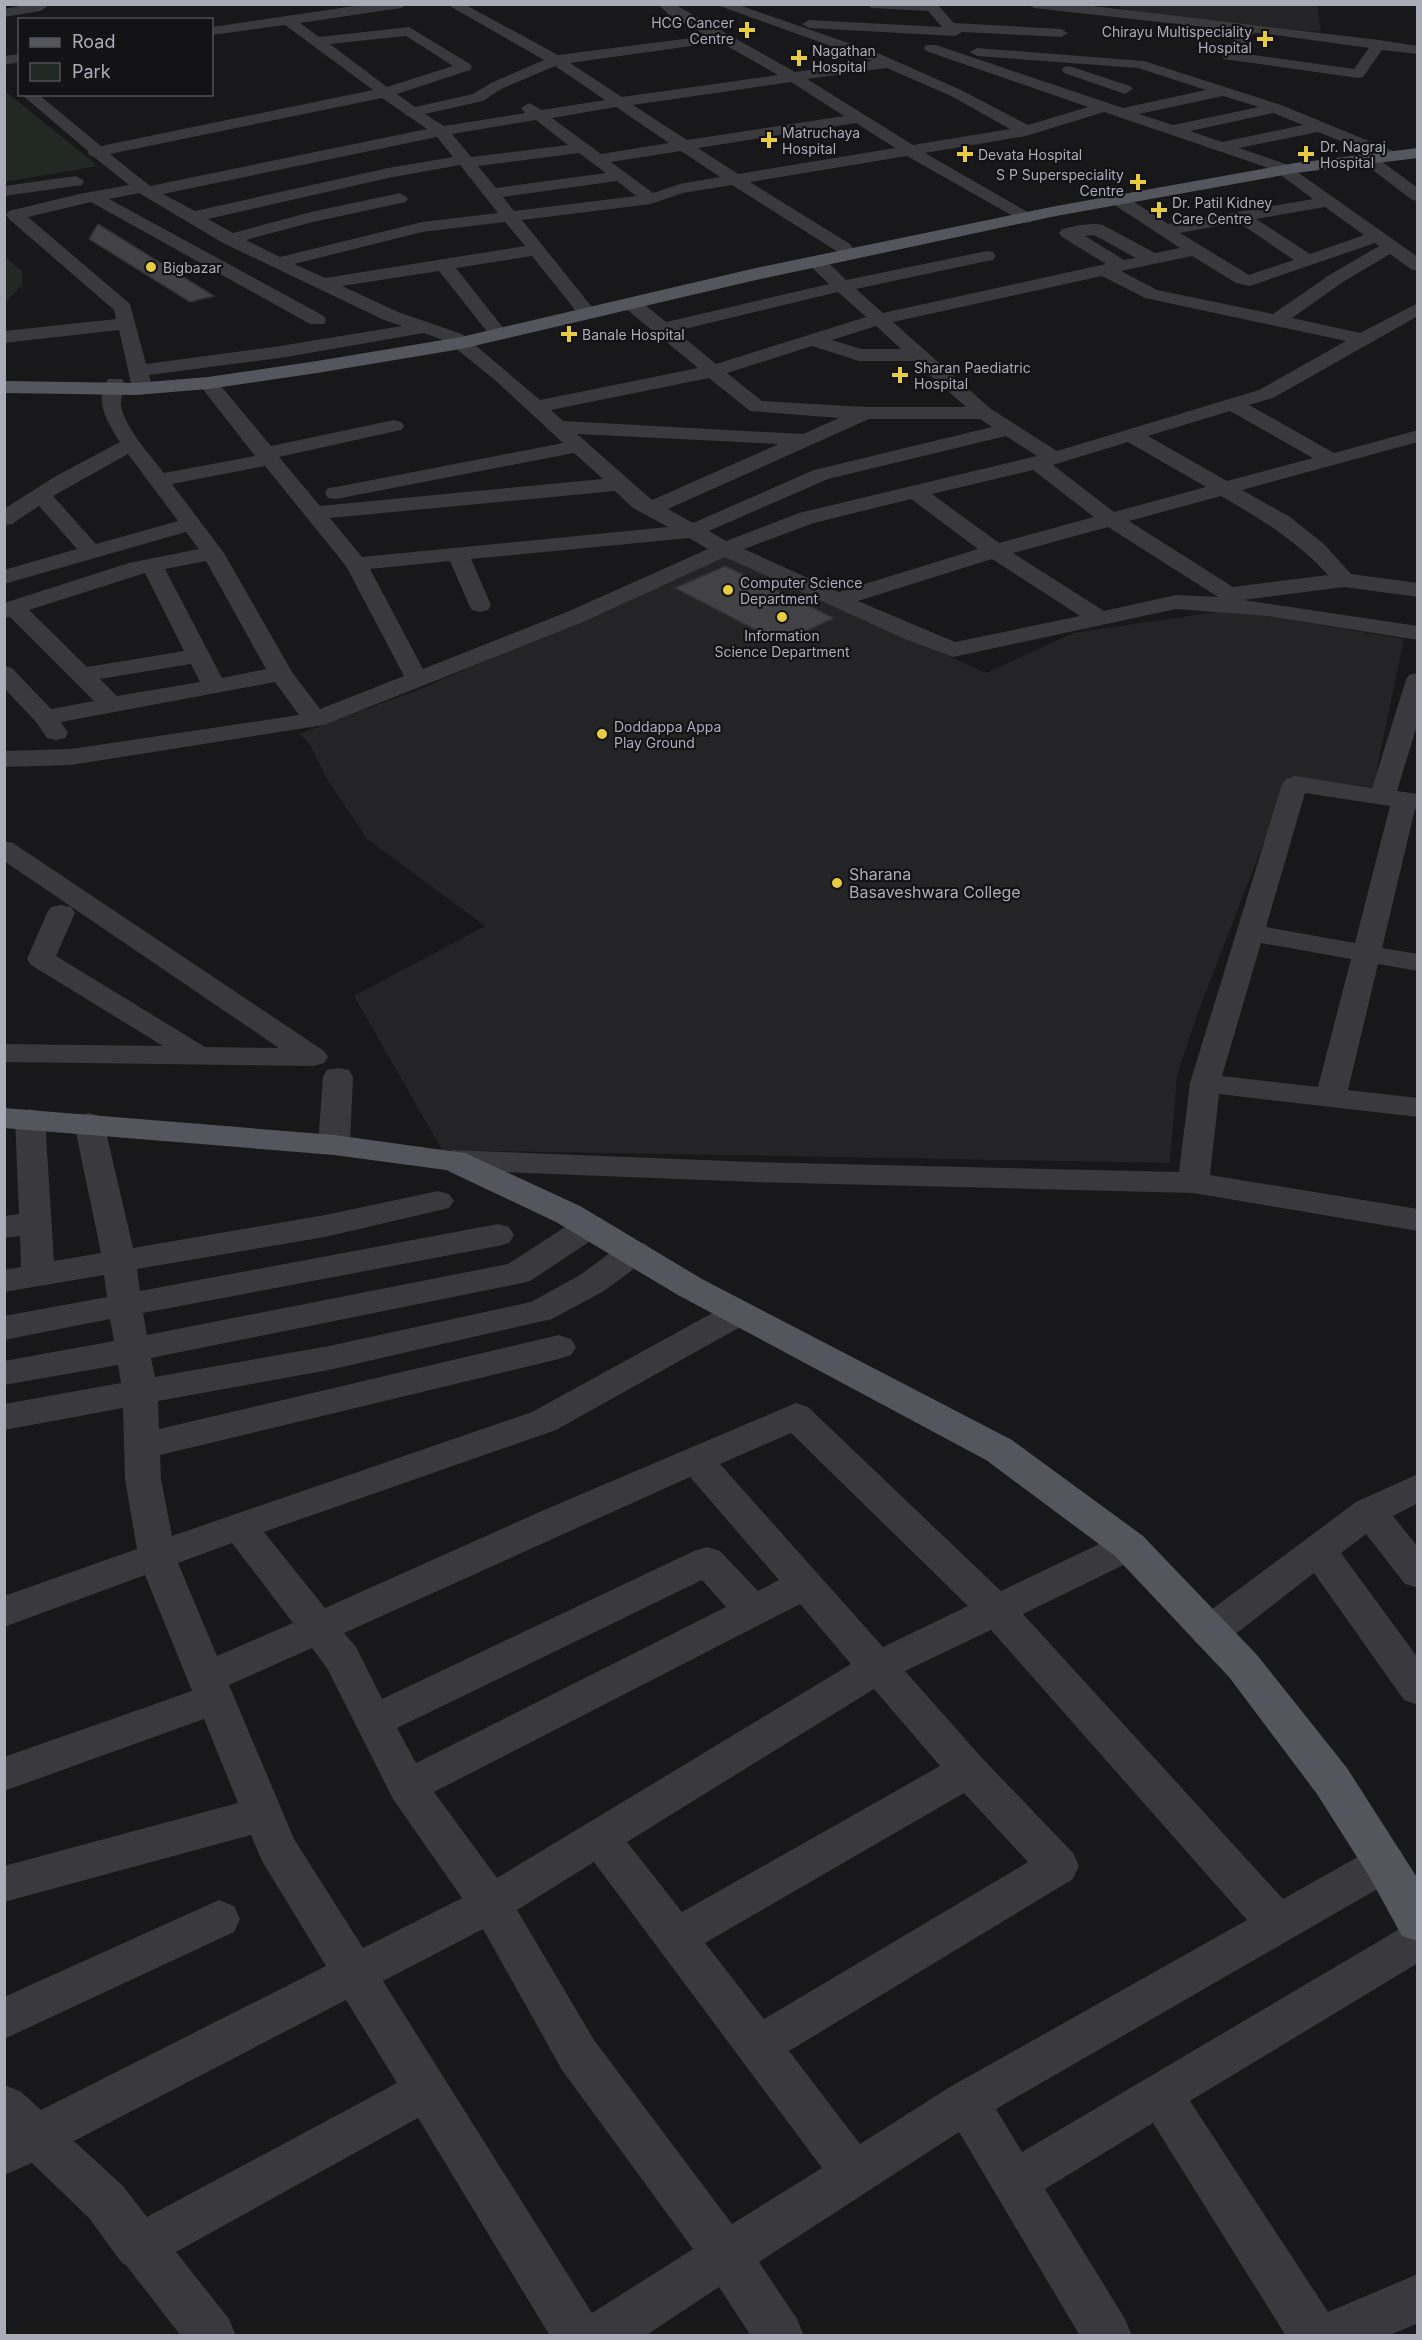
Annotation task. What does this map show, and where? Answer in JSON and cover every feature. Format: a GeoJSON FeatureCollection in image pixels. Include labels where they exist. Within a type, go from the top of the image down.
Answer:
{"type":"FeatureCollection","features":[{"type":"Feature","properties":{"kind":"main road"},"geometry":{"type":"LineString","coordinates":[[4,382],[114,387],[140,377],[211,376],[458,340],[583,307],[844,248],[1282,169],[1418,151]]}},
{"type":"Feature","properties":{"kind":"main road"},"geometry":{"type":"LineString","coordinates":[[4,387],[114,387],[208,383],[317,368],[632,304],[1022,216],[1048,213],[1116,198]]}},
{"type":"Feature","properties":{"kind":"main road"},"geometry":{"type":"LineString","coordinates":[[17,1119],[89,1123],[333,1145],[453,1160],[568,1214],[634,1251],[690,1287],[999,1450],[1129,1546],[1243,1666],[1332,1781],[1385,1863],[1418,1922]]}},
{"type":"Feature","properties":{"kind":"street"},"geometry":{"type":"LineString","coordinates":[[213,31],[401,4]]}},
{"type":"Feature","properties":{"kind":"street"},"geometry":{"type":"LineString","coordinates":[[453,4],[556,60],[735,180],[844,248]]}},
{"type":"Feature","properties":{"kind":"street"},"geometry":{"type":"LineString","coordinates":[[665,4],[673,12],[795,78],[911,151],[1022,216]]}},
{"type":"Feature","properties":{"kind":"street"},"geometry":{"type":"LineString","coordinates":[[721,4],[888,63],[951,91],[1026,131]]}},
{"type":"Feature","properties":{"kind":"street"},"geometry":{"type":"LineString","coordinates":[[872,4],[931,6],[971,51]]}},
{"type":"Feature","properties":{"kind":"street"},"geometry":{"type":"LineString","coordinates":[[1032,4],[1250,27],[1295,49],[1358,74],[1379,44]]}},
{"type":"Feature","properties":{"kind":"street"},"geometry":{"type":"LineString","coordinates":[[1032,4],[1091,60]]}},
{"type":"Feature","properties":{"kind":"street"},"geometry":{"type":"LineString","coordinates":[[4,13],[40,7]]}},
{"type":"Feature","properties":{"kind":"street"},"geometry":{"type":"LineString","coordinates":[[265,10],[319,41],[408,109],[441,131],[583,307]]}},
{"type":"Feature","properties":{"kind":"street"},"geometry":{"type":"LineString","coordinates":[[790,28],[826,24],[1060,33]]}},
{"type":"Feature","properties":{"kind":"street"},"geometry":{"type":"LineString","coordinates":[[1250,27],[1229,56],[1379,44],[1418,50]]}},
{"type":"Feature","properties":{"kind":"street"},"geometry":{"type":"LineString","coordinates":[[319,41],[409,31],[540,114],[651,199]]}},
{"type":"Feature","properties":{"kind":"street"},"geometry":{"type":"LineString","coordinates":[[381,111],[478,98],[496,86],[556,60],[721,38]]}},
{"type":"Feature","properties":{"kind":"street"},"geometry":{"type":"LineString","coordinates":[[1418,196],[1382,155],[1323,126],[1276,108],[1139,64],[931,48],[1282,169],[1418,266]]}},
{"type":"Feature","properties":{"kind":"street"},"geometry":{"type":"LineString","coordinates":[[639,49],[657,61]]}},
{"type":"Feature","properties":{"kind":"street"},"geometry":{"type":"LineString","coordinates":[[1025,55],[1136,86]]}},
{"type":"Feature","properties":{"kind":"street"},"geometry":{"type":"LineString","coordinates":[[27,96],[94,152],[112,177],[144,190],[441,131],[540,114],[888,63]]}},
{"type":"Feature","properties":{"kind":"street"},"geometry":{"type":"LineString","coordinates":[[94,152],[387,92],[465,67]]}},
{"type":"Feature","properties":{"kind":"street"},"geometry":{"type":"LineString","coordinates":[[1080,99],[1178,76]]}},
{"type":"Feature","properties":{"kind":"street"},"geometry":{"type":"LineString","coordinates":[[684,79],[701,91]]}},
{"type":"Feature","properties":{"kind":"street"},"geometry":{"type":"LineString","coordinates":[[951,91],[972,92],[1014,107]]}},
{"type":"Feature","properties":{"kind":"street"},"geometry":{"type":"LineString","coordinates":[[1122,113],[1223,91]]}},
{"type":"Feature","properties":{"kind":"street"},"geometry":{"type":"LineString","coordinates":[[277,263],[422,227],[651,199],[680,189],[1026,131],[1104,107]]}},
{"type":"Feature","properties":{"kind":"street"},"geometry":{"type":"LineString","coordinates":[[1172,131],[1276,108]]}},
{"type":"Feature","properties":{"kind":"street"},"geometry":{"type":"LineString","coordinates":[[1036,115],[1057,122]]}},
{"type":"Feature","properties":{"kind":"street"},"geometry":{"type":"LineString","coordinates":[[598,159],[860,118]]}},
{"type":"Feature","properties":{"kind":"street"},"geometry":{"type":"LineString","coordinates":[[1220,147],[1323,126]]}},
{"type":"Feature","properties":{"kind":"street"},"geometry":{"type":"LineString","coordinates":[[193,217],[388,173],[583,148]]}},
{"type":"Feature","properties":{"kind":"street"},"geometry":{"type":"LineString","coordinates":[[388,173],[400,198],[422,227]]}},
{"type":"Feature","properties":{"kind":"street"},"geometry":{"type":"LineString","coordinates":[[490,194],[619,176]]}},
{"type":"Feature","properties":{"kind":"street"},"geometry":{"type":"LineString","coordinates":[[112,177],[113,209],[317,320]]}},
{"type":"Feature","properties":{"kind":"street"},"geometry":{"type":"LineString","coordinates":[[112,177],[15,215],[123,308],[140,377],[426,328]]}},
{"type":"Feature","properties":{"kind":"street"},"geometry":{"type":"LineString","coordinates":[[4,191],[112,177],[144,190],[229,239],[277,263],[391,316],[458,340],[536,407],[641,503],[725,549],[953,650],[1176,602],[1281,611],[1418,633]]}},
{"type":"Feature","properties":{"kind":"street"},"geometry":{"type":"LineString","coordinates":[[229,239],[311,217],[400,198]]}},
{"type":"Feature","properties":{"kind":"street"},"geometry":{"type":"LineString","coordinates":[[1116,198],[1242,279],[1315,293]]}},
{"type":"Feature","properties":{"kind":"street"},"geometry":{"type":"LineString","coordinates":[[1166,230],[1329,201]]}},
{"type":"Feature","properties":{"kind":"street"},"geometry":{"type":"LineString","coordinates":[[1048,213],[1080,231]]}},
{"type":"Feature","properties":{"kind":"street"},"geometry":{"type":"LineString","coordinates":[[1240,216],[1308,261]]}},
{"type":"Feature","properties":{"kind":"street"},"geometry":{"type":"LineString","coordinates":[[447,225],[473,259]]}},
{"type":"Feature","properties":{"kind":"street"},"geometry":{"type":"LineString","coordinates":[[1152,259],[1097,229],[1068,233],[1151,294],[1363,339]]}},
{"type":"Feature","properties":{"kind":"street"},"geometry":{"type":"LineString","coordinates":[[950,234],[1034,285]]}},
{"type":"Feature","properties":{"kind":"street"},"geometry":{"type":"LineString","coordinates":[[1250,281],[1308,261],[1383,242]]}},
{"type":"Feature","properties":{"kind":"street"},"geometry":{"type":"LineString","coordinates":[[1276,321],[1383,242]]}},
{"type":"Feature","properties":{"kind":"street"},"geometry":{"type":"LineString","coordinates":[[323,284],[536,250]]}},
{"type":"Feature","properties":{"kind":"street"},"geometry":{"type":"LineString","coordinates":[[536,407],[713,371],[879,319],[1195,250]]}},
{"type":"Feature","properties":{"kind":"street"},"geometry":{"type":"LineString","coordinates":[[662,328],[842,286],[987,256]]}},
{"type":"Feature","properties":{"kind":"street"},"geometry":{"type":"LineString","coordinates":[[815,262],[984,413],[1009,429],[1110,519],[1230,595]]}},
{"type":"Feature","properties":{"kind":"street"},"geometry":{"type":"LineString","coordinates":[[443,264],[495,329]]}},
{"type":"Feature","properties":{"kind":"street"},"geometry":{"type":"LineString","coordinates":[[632,304],[758,407]]}},
{"type":"Feature","properties":{"kind":"street"},"geometry":{"type":"LineString","coordinates":[[4,759],[71,757],[315,720],[575,617],[725,549],[807,518],[1045,460],[1266,394],[1418,308]]}},
{"type":"Feature","properties":{"kind":"street"},"geometry":{"type":"LineString","coordinates":[[4,337],[127,323]]}},
{"type":"Feature","properties":{"kind":"street"},"geometry":{"type":"LineString","coordinates":[[813,340],[859,355],[919,355]]}},
{"type":"Feature","properties":{"kind":"street"},"geometry":{"type":"LineString","coordinates":[[208,383],[356,564],[417,679]]}},
{"type":"Feature","properties":{"kind":"street"},"geometry":{"type":"LineString","coordinates":[[114,387],[111,405],[115,417],[131,444],[213,553],[281,674],[315,720]]}},
{"type":"Feature","properties":{"kind":"street"},"geometry":{"type":"LineString","coordinates":[[1232,404],[1332,460]]}},
{"type":"Feature","properties":{"kind":"street"},"geometry":{"type":"LineString","coordinates":[[669,431],[758,407],[866,413],[984,413]]}},
{"type":"Feature","properties":{"kind":"street"},"geometry":{"type":"LineString","coordinates":[[651,509],[866,413]]}},
{"type":"Feature","properties":{"kind":"street"},"geometry":{"type":"LineString","coordinates":[[158,481],[262,451],[362,417]]}},
{"type":"Feature","properties":{"kind":"street"},"geometry":{"type":"LineString","coordinates":[[262,451],[394,426]]}},
{"type":"Feature","properties":{"kind":"street"},"geometry":{"type":"LineString","coordinates":[[558,427],[669,431],[803,440]]}},
{"type":"Feature","properties":{"kind":"street"},"geometry":{"type":"LineString","coordinates":[[356,564],[692,531],[821,474],[1009,429]]}},
{"type":"Feature","properties":{"kind":"street"},"geometry":{"type":"LineString","coordinates":[[1131,435],[1282,522],[1316,549],[1344,580]]}},
{"type":"Feature","properties":{"kind":"street"},"geometry":{"type":"LineString","coordinates":[[836,600],[995,551],[1418,436]]}},
{"type":"Feature","properties":{"kind":"street"},"geometry":{"type":"LineString","coordinates":[[4,519],[63,480],[131,444]]}},
{"type":"Feature","properties":{"kind":"street"},"geometry":{"type":"LineString","coordinates":[[308,507],[579,446]]}},
{"type":"Feature","properties":{"kind":"street"},"geometry":{"type":"LineString","coordinates":[[308,507],[621,484]]}},
{"type":"Feature","properties":{"kind":"street"},"geometry":{"type":"LineString","coordinates":[[915,492],[995,551],[1098,617]]}},
{"type":"Feature","properties":{"kind":"street"},"geometry":{"type":"LineString","coordinates":[[41,495],[92,553]]}},
{"type":"Feature","properties":{"kind":"street"},"geometry":{"type":"LineString","coordinates":[[4,577],[191,525]]}},
{"type":"Feature","properties":{"kind":"street"},"geometry":{"type":"LineString","coordinates":[[9,609],[152,565],[213,553]]}},
{"type":"Feature","properties":{"kind":"street"},"geometry":{"type":"LineString","coordinates":[[458,553],[480,605]]}},
{"type":"Feature","properties":{"kind":"street"},"geometry":{"type":"LineString","coordinates":[[152,565],[214,686]]}},
{"type":"Feature","properties":{"kind":"street"},"geometry":{"type":"LineString","coordinates":[[1207,603],[1230,595],[1344,580],[1418,590]]}},
{"type":"Feature","properties":{"kind":"street"},"geometry":{"type":"LineString","coordinates":[[9,609],[112,705]]}},
{"type":"Feature","properties":{"kind":"street"},"geometry":{"type":"LineString","coordinates":[[82,675],[198,656]]}},
{"type":"Feature","properties":{"kind":"street"},"geometry":{"type":"LineString","coordinates":[[4,673],[45,717],[71,757]]}},
{"type":"Feature","properties":{"kind":"street"},"geometry":{"type":"LineString","coordinates":[[45,717],[281,674]]}},
{"type":"Feature","properties":{"kind":"street"},"geometry":{"type":"LineString","coordinates":[[1331,1097],[1401,800],[1418,680]]}},
{"type":"Feature","properties":{"kind":"street"},"geometry":{"type":"LineString","coordinates":[[1193,1183],[1205,1083],[1295,784],[1401,800]]}},
{"type":"Feature","properties":{"kind":"street"},"geometry":{"type":"LineString","coordinates":[[4,849],[313,1057],[4,1053]]}},
{"type":"Feature","properties":{"kind":"street"},"geometry":{"type":"LineString","coordinates":[[62,913],[41,959],[198,1056]]}},
{"type":"Feature","properties":{"kind":"street"},"geometry":{"type":"LineString","coordinates":[[1250,933],[1418,963]]}},
{"type":"Feature","properties":{"kind":"street"},"geometry":{"type":"LineString","coordinates":[[333,1145],[338,1077]]}},
{"type":"Feature","properties":{"kind":"street"},"geometry":{"type":"LineString","coordinates":[[1205,1083],[1418,1108]]}},
{"type":"Feature","properties":{"kind":"street"},"geometry":{"type":"LineString","coordinates":[[17,1119],[36,1223],[38,1274]]}},
{"type":"Feature","properties":{"kind":"street"},"geometry":{"type":"LineString","coordinates":[[89,1123],[119,1260],[140,1391],[143,1479],[157,1558],[277,1848],[578,2336]]}},
{"type":"Feature","properties":{"kind":"street"},"geometry":{"type":"LineString","coordinates":[[453,1160],[754,1172],[1193,1183],[1418,1220]]}},
{"type":"Feature","properties":{"kind":"street"},"geometry":{"type":"LineString","coordinates":[[4,1281],[325,1226],[438,1201]]}},
{"type":"Feature","properties":{"kind":"street"},"geometry":{"type":"LineString","coordinates":[[4,1227],[36,1223]]}},
{"type":"Feature","properties":{"kind":"street"},"geometry":{"type":"LineString","coordinates":[[4,1372],[133,1350],[518,1273],[590,1226]]}},
{"type":"Feature","properties":{"kind":"street"},"geometry":{"type":"LineString","coordinates":[[4,1328],[498,1234]]}},
{"type":"Feature","properties":{"kind":"street"},"geometry":{"type":"LineString","coordinates":[[4,1417],[329,1358],[540,1311],[591,1283],[634,1251]]}},
{"type":"Feature","properties":{"kind":"street"},"geometry":{"type":"LineString","coordinates":[[4,1612],[157,1558],[239,1526],[544,1421],[739,1313]]}},
{"type":"Feature","properties":{"kind":"street"},"geometry":{"type":"LineString","coordinates":[[142,1446],[559,1347]]}},
{"type":"Feature","properties":{"kind":"street"},"geometry":{"type":"LineString","coordinates":[[4,1774],[211,1689],[320,1628],[796,1416],[996,1610],[1278,1924]]}},
{"type":"Feature","properties":{"kind":"street"},"geometry":{"type":"LineString","coordinates":[[696,1460],[968,1770],[1058,1866],[758,2046]]}},
{"type":"Feature","properties":{"kind":"street"},"geometry":{"type":"LineString","coordinates":[[1210,1632],[1369,1512],[1418,1487]]}},
{"type":"Feature","properties":{"kind":"street"},"geometry":{"type":"LineString","coordinates":[[1369,1512],[1418,1574]]}},
{"type":"Feature","properties":{"kind":"street"},"geometry":{"type":"LineString","coordinates":[[239,1526],[342,1658],[407,1787],[491,1904],[578,2055],[726,2255],[780,2336]]}},
{"type":"Feature","properties":{"kind":"street"},"geometry":{"type":"LineString","coordinates":[[20,2146],[491,1904],[878,1667],[1129,1546]]}},
{"type":"Feature","properties":{"kind":"street"},"geometry":{"type":"LineString","coordinates":[[1318,1550],[1418,1689]]}},
{"type":"Feature","properties":{"kind":"street"},"geometry":{"type":"LineString","coordinates":[[374,1721],[707,1561],[753,1611]]}},
{"type":"Feature","properties":{"kind":"street"},"geometry":{"type":"LineString","coordinates":[[407,1787],[805,1584]]}},
{"type":"Feature","properties":{"kind":"street"},"geometry":{"type":"LineString","coordinates":[[675,1938],[968,1770]]}},
{"type":"Feature","properties":{"kind":"street"},"geometry":{"type":"LineString","coordinates":[[4,1884],[263,1815]]}},
{"type":"Feature","properties":{"kind":"street"},"geometry":{"type":"LineString","coordinates":[[600,1838],[854,2173]]}},
{"type":"Feature","properties":{"kind":"street"},"geometry":{"type":"LineString","coordinates":[[600,2336],[966,2102],[1385,1863]]}},
{"type":"Feature","properties":{"kind":"street"},"geometry":{"type":"LineString","coordinates":[[4,2019],[219,1919]]}},
{"type":"Feature","properties":{"kind":"street"},"geometry":{"type":"LineString","coordinates":[[1014,2182],[1418,1940]]}},
{"type":"Feature","properties":{"kind":"street"},"geometry":{"type":"LineString","coordinates":[[139,2247],[427,2090]]}},
{"type":"Feature","properties":{"kind":"street"},"geometry":{"type":"LineString","coordinates":[[1160,2094],[1315,2336]]}},
{"type":"Feature","properties":{"kind":"street"},"geometry":{"type":"LineString","coordinates":[[966,2102],[1108,2336]]}},
{"type":"Feature","properties":{"kind":"street"},"geometry":{"type":"LineString","coordinates":[[4,2106],[20,2146],[106,2202],[139,2247],[212,2336]]}},
{"type":"Feature","properties":{"kind":"street"},"geometry":{"type":"LineString","coordinates":[[1329,2336],[1418,2298]]}},
{"type":"Feature","properties":{"kind":"shaded area"},"geometry":{"type":"Polygon","coordinates":[[[1120,5],[1317,5],[1321,32],[1121,12],[1120,5]]]}},
{"type":"Feature","properties":{"kind":"shaded area","name":"Sharana Basaveshwara College"},"geometry":{"type":"Polygon","coordinates":[[[725,555],[986,673],[1073,633],[1230,610],[1404,639],[1373,787],[1289,777],[1197,1015],[1177,1075],[1170,1163],[442,1150],[354,996],[485,926],[367,839],[328,781],[309,743],[299,734],[423,688],[725,555]]]}},
{"type":"Feature","properties":{"kind":"green space"},"geometry":{"type":"Polygon","coordinates":[[[5,91],[98,166],[5,182],[5,91]]]}},
{"type":"Feature","properties":{"kind":"green space"},"geometry":{"type":"Polygon","coordinates":[[[5,257],[22,271],[22,285],[5,303],[5,257]]]}},
{"type":"Feature","properties":{"kind":"building","name":"Bigbazar"},"geometry":{"type":"Polygon","coordinates":[[[98,224],[214,296],[190,302],[89,239],[98,224]]]}},
{"type":"Feature","properties":{"kind":"building"},"geometry":{"type":"Polygon","coordinates":[[[725,566],[834,618],[781,643],[675,588],[725,566]]]}},
{"type":"Feature","properties":{"kind":"place","name":"HCG Cancer Centre"},"geometry":{"type":"Point","coordinates":[747,30]}},
{"type":"Feature","properties":{"kind":"place","name":"Chirayu Multispeciality Hospital"},"geometry":{"type":"Point","coordinates":[1265,39]}},
{"type":"Feature","properties":{"kind":"place","name":"Nagathan Hospital"},"geometry":{"type":"Point","coordinates":[799,58]}},
{"type":"Feature","properties":{"kind":"place","name":"Matruchaya Hospital"},"geometry":{"type":"Point","coordinates":[769,140]}},
{"type":"Feature","properties":{"kind":"place","name":"Devata Hospital"},"geometry":{"type":"Point","coordinates":[965,154]}},
{"type":"Feature","properties":{"kind":"place","name":"Dr. Nagraj Hospital"},"geometry":{"type":"Point","coordinates":[1306,154]}},
{"type":"Feature","properties":{"kind":"place","name":"S P Superspeciality Centre"},"geometry":{"type":"Point","coordinates":[1138,182]}},
{"type":"Feature","properties":{"kind":"place","name":"Dr. Patil Kidney Care Centre"},"geometry":{"type":"Point","coordinates":[1159,210]}},
{"type":"Feature","properties":{"kind":"place","name":"Bigbazar"},"geometry":{"type":"Point","coordinates":[151,267]}},
{"type":"Feature","properties":{"kind":"place","name":"Banale Hospital"},"geometry":{"type":"Point","coordinates":[569,334]}},
{"type":"Feature","properties":{"kind":"place","name":"Sharan Paediatric Hospital"},"geometry":{"type":"Point","coordinates":[900,375]}},
{"type":"Feature","properties":{"kind":"place","name":"Computer Science Department"},"geometry":{"type":"Point","coordinates":[728,590]}},
{"type":"Feature","properties":{"kind":"place","name":"Information Science Department"},"geometry":{"type":"Point","coordinates":[782,617]}},
{"type":"Feature","properties":{"kind":"place","name":"Doddappa Appa Play Ground"},"geometry":{"type":"Point","coordinates":[602,734]}},
{"type":"Feature","properties":{"kind":"place","name":"Sharana Basaveshwara College"},"geometry":{"type":"Point","coordinates":[837,883]}}]}
